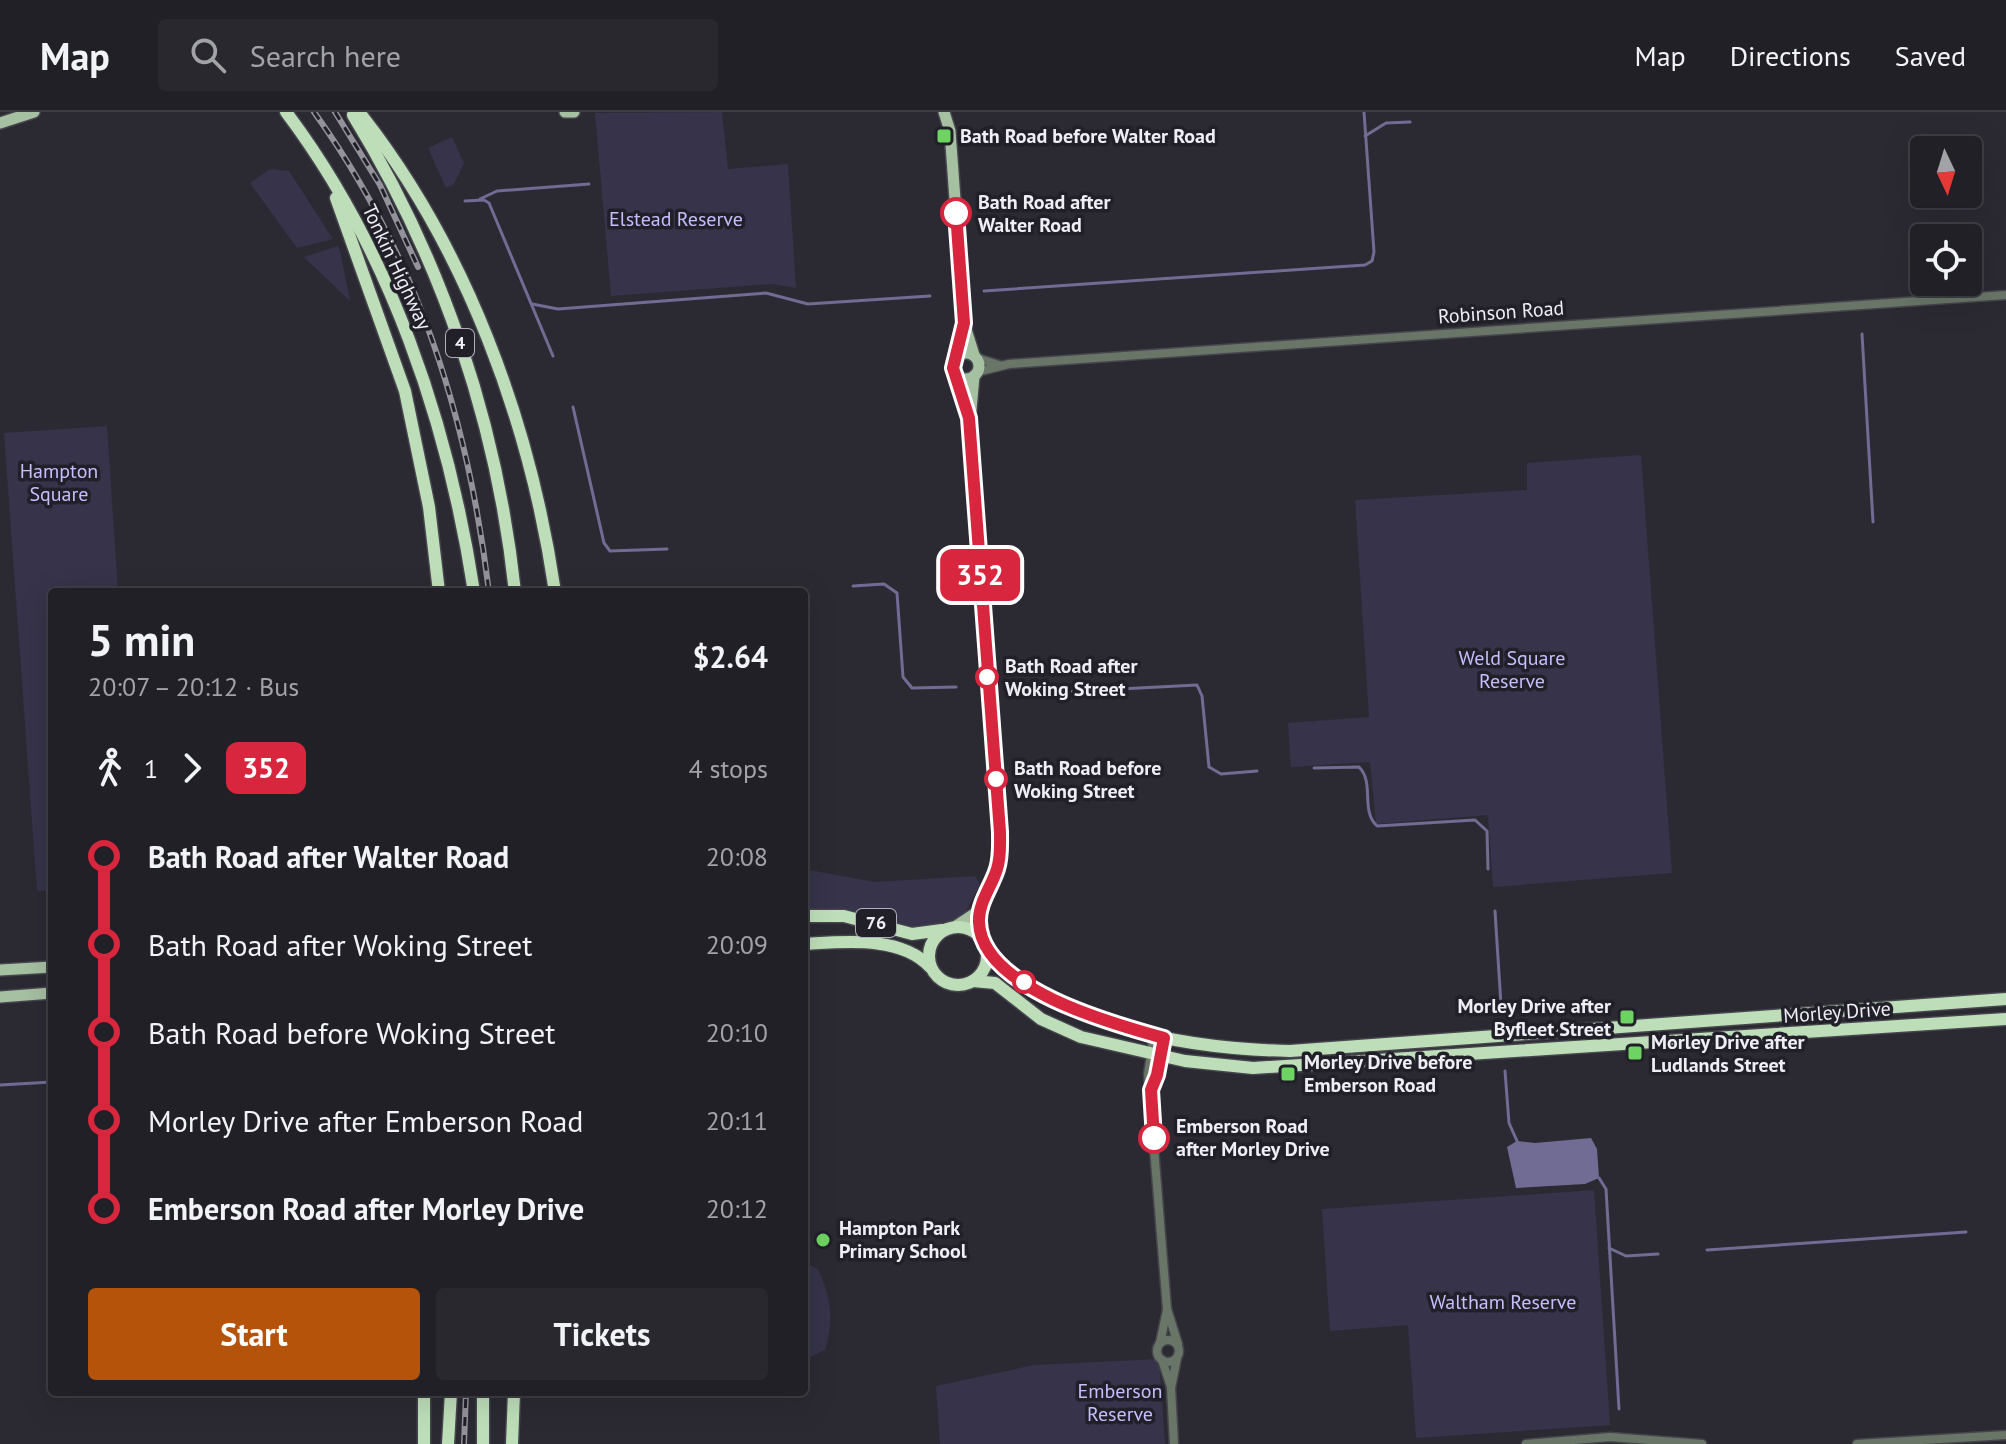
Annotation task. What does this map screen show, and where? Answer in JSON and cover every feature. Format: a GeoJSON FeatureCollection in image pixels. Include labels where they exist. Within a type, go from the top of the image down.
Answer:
{"type":"FeatureCollection","features":[{"type":"Feature","properties":{"kind":"highway","name":"Tonkin Highway"},"geometry":{"type":"LineString","coordinates":[[286,112],[369,248],[409,340],[446,456],[473,588]]}},
{"type":"Feature","properties":{"kind":"highway","name":"Tonkin Highway"},"geometry":{"type":"LineString","coordinates":[[351,112],[407,212],[461,343],[498,479],[514,588]]}},
{"type":"Feature","properties":{"kind":"highway"},"geometry":{"type":"LineString","coordinates":[[359,112],[392,156],[436,229],[490,345],[530,468],[554,588]]}},
{"type":"Feature","properties":{"kind":"highway"},"geometry":{"type":"LineString","coordinates":[[326,173],[383,322],[405,391],[429,507],[439,588]]}},
{"type":"Feature","properties":{"kind":"highway","name":"76"},"geometry":{"type":"LineString","coordinates":[[808,916],[844,916],[912,934],[951,928]]}},
{"type":"Feature","properties":{"kind":"highway"},"geometry":{"type":"LineString","coordinates":[[951,928],[975,932],[985,944],[986,967],[973,981],[964,984],[946,982],[932,969],[929,951],[932,942],[951,928]]}},
{"type":"Feature","properties":{"kind":"highway","name":"76"},"geometry":{"type":"LineString","coordinates":[[808,944],[884,946],[913,953],[932,969]]}},
{"type":"Feature","properties":{"kind":"highway","name":"Morley Drive"},"geometry":{"type":"LineString","coordinates":[[985,944],[1011,973],[1083,1013],[1159,1037],[1213,1047],[1290,1051],[2006,999]]}},
{"type":"Feature","properties":{"kind":"highway","name":"Morley Drive"},"geometry":{"type":"LineString","coordinates":[[973,981],[995,983],[1041,1019],[1062,1030],[1216,1066],[1290,1068],[2006,1019]]}},
{"type":"Feature","properties":{"kind":"highway"},"geometry":{"type":"LineString","coordinates":[[424,1396],[424,1444]]}},
{"type":"Feature","properties":{"kind":"highway"},"geometry":{"type":"LineString","coordinates":[[448,1444],[451,1396]]}},
{"type":"Feature","properties":{"kind":"highway"},"geometry":{"type":"LineString","coordinates":[[483,1396],[483,1444]]}},
{"type":"Feature","properties":{"kind":"highway"},"geometry":{"type":"LineString","coordinates":[[512,1444],[514,1396]]}},
{"type":"Feature","properties":{"kind":"main road"},"geometry":{"type":"LineString","coordinates":[[0,123],[34,112]]}},
{"type":"Feature","properties":{"kind":"main road"},"geometry":{"type":"LineString","coordinates":[[565,112],[575,112]]}},
{"type":"Feature","properties":{"kind":"main road"},"geometry":{"type":"LineString","coordinates":[[944,112],[950,131]]}},
{"type":"Feature","properties":{"kind":"main road"},"geometry":{"type":"LineString","coordinates":[[953,112],[950,131],[964,323],[975,356],[976,374],[969,418]]}},
{"type":"Feature","properties":{"kind":"main road"},"geometry":{"type":"LineString","coordinates":[[964,323],[953,365],[969,418],[1001,856],[980,910],[985,944]]}},
{"type":"Feature","properties":{"kind":"main road","name":"Robinson Road"},"geometry":{"type":"LineString","coordinates":[[958,355],[975,356]]}},
{"type":"Feature","properties":{"kind":"main road","name":"Robinson Road"},"geometry":{"type":"LineString","coordinates":[[958,376],[976,374]]}},
{"type":"Feature","properties":{"kind":"main road"},"geometry":{"type":"LineString","coordinates":[[951,928],[980,910]]}},
{"type":"Feature","properties":{"kind":"main road"},"geometry":{"type":"LineString","coordinates":[[0,970],[48,967]]}},
{"type":"Feature","properties":{"kind":"main road"},"geometry":{"type":"LineString","coordinates":[[0,997],[48,993]]}},
{"type":"Feature","properties":{"kind":"street","name":"Robinson Road"},"geometry":{"type":"LineString","coordinates":[[976,374],[1000,365],[2006,295]]}},
{"type":"Feature","properties":{"kind":"street","name":"Robinson Road"},"geometry":{"type":"LineString","coordinates":[[975,356],[1000,365]]}},
{"type":"Feature","properties":{"kind":"street"},"geometry":{"type":"LineString","coordinates":[[1159,1037],[1151,1090],[1167,1309],[1178,1344],[1171,1388],[1174,1444]]}},
{"type":"Feature","properties":{"kind":"street"},"geometry":{"type":"LineString","coordinates":[[1167,1309],[1157,1351],[1171,1388]]}},
{"type":"Feature","properties":{"kind":"street"},"geometry":{"type":"LineString","coordinates":[[1160,1343],[1171,1339],[1178,1344]]}},
{"type":"Feature","properties":{"kind":"street"},"geometry":{"type":"LineString","coordinates":[[1162,1360],[1169,1362],[1177,1358]]}},
{"type":"Feature","properties":{"kind":"street"},"geometry":{"type":"LineString","coordinates":[[1857,1444],[2006,1435]]}},
{"type":"Feature","properties":{"kind":"street"},"geometry":{"type":"LineString","coordinates":[[1526,1444],[1610,1437],[1702,1444]]}},
{"type":"Feature","properties":{"kind":"green space","name":"Elstead Reserve"},"geometry":{"type":"Polygon","coordinates":[[[722,112],[728,169],[788,164],[796,288],[772,284],[611,296],[595,113],[722,112]]]}},
{"type":"Feature","properties":{"kind":"green space"},"geometry":{"type":"Polygon","coordinates":[[[452,137],[464,163],[454,184],[446,188],[428,148],[452,137]]]}},
{"type":"Feature","properties":{"kind":"green space"},"geometry":{"type":"Polygon","coordinates":[[[270,169],[289,171],[333,239],[297,248],[250,183],[270,169]]]}},
{"type":"Feature","properties":{"kind":"green space"},"geometry":{"type":"Polygon","coordinates":[[[338,246],[340,251],[350,301],[304,257],[338,246]]]}},
{"type":"Feature","properties":{"kind":"green space","name":"Hampton Square"},"geometry":{"type":"Polygon","coordinates":[[[107,426],[118,588],[48,588],[48,890],[37,891],[4,433],[107,426]]]}},
{"type":"Feature","properties":{"kind":"green space","name":"Weld Square Reserve"},"geometry":{"type":"Polygon","coordinates":[[[1641,455],[1672,873],[1493,887],[1488,815],[1376,824],[1370,762],[1291,767],[1288,723],[1369,717],[1355,500],[1527,490],[1527,463],[1641,455]]]}},
{"type":"Feature","properties":{"kind":"green space"},"geometry":{"type":"Polygon","coordinates":[[[808,870],[875,882],[975,876],[980,884],[954,935],[946,938],[823,910],[808,910],[808,870]]]}},
{"type":"Feature","properties":{"kind":"green space","name":"Waltham Reserve"},"geometry":{"type":"Polygon","coordinates":[[[1594,1190],[1610,1425],[1416,1438],[1408,1325],[1330,1331],[1322,1209],[1594,1190]]]}},
{"type":"Feature","properties":{"kind":"green space"},"geometry":{"type":"Polygon","coordinates":[[[808,1264],[818,1269],[828,1299],[830,1328],[825,1350],[808,1358],[808,1264]]]}},
{"type":"Feature","properties":{"kind":"green space","name":"Emberson Reserve"},"geometry":{"type":"Polygon","coordinates":[[[1159,1359],[1165,1444],[940,1444],[936,1386],[1034,1365],[1159,1359]]]}},
{"type":"Feature","properties":{"kind":"shaded area"},"geometry":{"type":"Polygon","coordinates":[[[1591,1138],[1597,1149],[1599,1178],[1585,1184],[1516,1188],[1507,1147],[1517,1141],[1535,1143],[1591,1138]]]}},
{"type":"Feature","properties":{"kind":"waterway"},"geometry":{"type":"LineString","coordinates":[[984,291],[1365,265],[1372,261],[1374,252],[1364,112]]}},
{"type":"Feature","properties":{"kind":"waterway"},"geometry":{"type":"LineString","coordinates":[[1365,136],[1386,123],[1410,122]]}},
{"type":"Feature","properties":{"kind":"waterway"},"geometry":{"type":"LineString","coordinates":[[480,199],[497,191],[589,184]]}},
{"type":"Feature","properties":{"kind":"waterway"},"geometry":{"type":"LineString","coordinates":[[465,201],[484,200],[489,203],[553,356]]}},
{"type":"Feature","properties":{"kind":"waterway"},"geometry":{"type":"LineString","coordinates":[[532,304],[558,309],[766,293],[808,304],[930,296]]}},
{"type":"Feature","properties":{"kind":"waterway"},"geometry":{"type":"LineString","coordinates":[[1862,334],[1873,522]]}},
{"type":"Feature","properties":{"kind":"waterway"},"geometry":{"type":"LineString","coordinates":[[573,407],[604,543],[610,551],[667,549]]}},
{"type":"Feature","properties":{"kind":"waterway"},"geometry":{"type":"LineString","coordinates":[[853,586],[884,584],[897,593],[903,677],[912,688],[956,687]]}},
{"type":"Feature","properties":{"kind":"waterway"},"geometry":{"type":"LineString","coordinates":[[1023,694],[1197,685],[1202,696],[1209,767],[1221,774],[1257,771]]}},
{"type":"Feature","properties":{"kind":"waterway"},"geometry":{"type":"LineString","coordinates":[[1314,768],[1359,767],[1366,781],[1369,812],[1377,826],[1475,820],[1487,831],[1488,869]]}},
{"type":"Feature","properties":{"kind":"waterway"},"geometry":{"type":"LineString","coordinates":[[1495,911],[1501,1005]]}},
{"type":"Feature","properties":{"kind":"waterway"},"geometry":{"type":"LineString","coordinates":[[1505,1071],[1509,1123],[1517,1141]]}},
{"type":"Feature","properties":{"kind":"waterway"},"geometry":{"type":"LineString","coordinates":[[0,1085],[48,1082]]}},
{"type":"Feature","properties":{"kind":"waterway"},"geometry":{"type":"LineString","coordinates":[[1599,1178],[1606,1189],[1619,1409]]}},
{"type":"Feature","properties":{"kind":"waterway"},"geometry":{"type":"LineString","coordinates":[[1707,1250],[1966,1232]]}},
{"type":"Feature","properties":{"kind":"waterway"},"geometry":{"type":"LineString","coordinates":[[1609,1248],[1626,1256],[1658,1254]]}},
{"type":"Feature","properties":{"kind":"railway"},"geometry":{"type":"LineString","coordinates":[[314,112],[382,223],[432,340],[452,401],[467,464],[488,588]]}},
{"type":"Feature","properties":{"kind":"railway"},"geometry":{"type":"LineString","coordinates":[[335,112],[380,185],[418,267]]}},
{"type":"Feature","properties":{"kind":"railway"},"geometry":{"type":"LineString","coordinates":[[464,1444],[466,1396]]}},
{"type":"Feature","properties":{"kind":"bus line","name":"352"},"geometry":{"type":"LineString","coordinates":[[956,213],[964,323],[953,368],[969,418],[1001,856],[980,910],[981,932],[986,947],[1000,964],[1024,982],[1083,1013],[1164,1038],[1151,1090],[1154,1138]]}},
{"type":"Feature","properties":{"kind":"place","name":"Bath Road before Walter Road"},"geometry":{"type":"Point","coordinates":[944,136]}},
{"type":"Feature","properties":{"kind":"place","name":"Bath Road after Walter Road"},"geometry":{"type":"Point","coordinates":[956,213]}},
{"type":"Feature","properties":{"kind":"place","name":"Bath Road after Woking Street"},"geometry":{"type":"Point","coordinates":[987,677]}},
{"type":"Feature","properties":{"kind":"place","name":"Bath Road before Woking Street"},"geometry":{"type":"Point","coordinates":[996,779]}},
{"type":"Feature","properties":{"kind":"place","name":"Morley Drive after Byfleet Street"},"geometry":{"type":"Point","coordinates":[1627,1017]}},
{"type":"Feature","properties":{"kind":"place","name":"Morley Drive after Ludlands Street"},"geometry":{"type":"Point","coordinates":[1635,1053]}},
{"type":"Feature","properties":{"kind":"place","name":"Morley Drive before Emberson Road"},"geometry":{"type":"Point","coordinates":[1288,1074]}},
{"type":"Feature","properties":{"kind":"place","name":"Emberson Road after Morley Drive"},"geometry":{"type":"Point","coordinates":[1154,1138]}},
{"type":"Feature","properties":{"kind":"place","name":"Hampton Park Primary School"},"geometry":{"type":"Point","coordinates":[823,1240]}}]}
